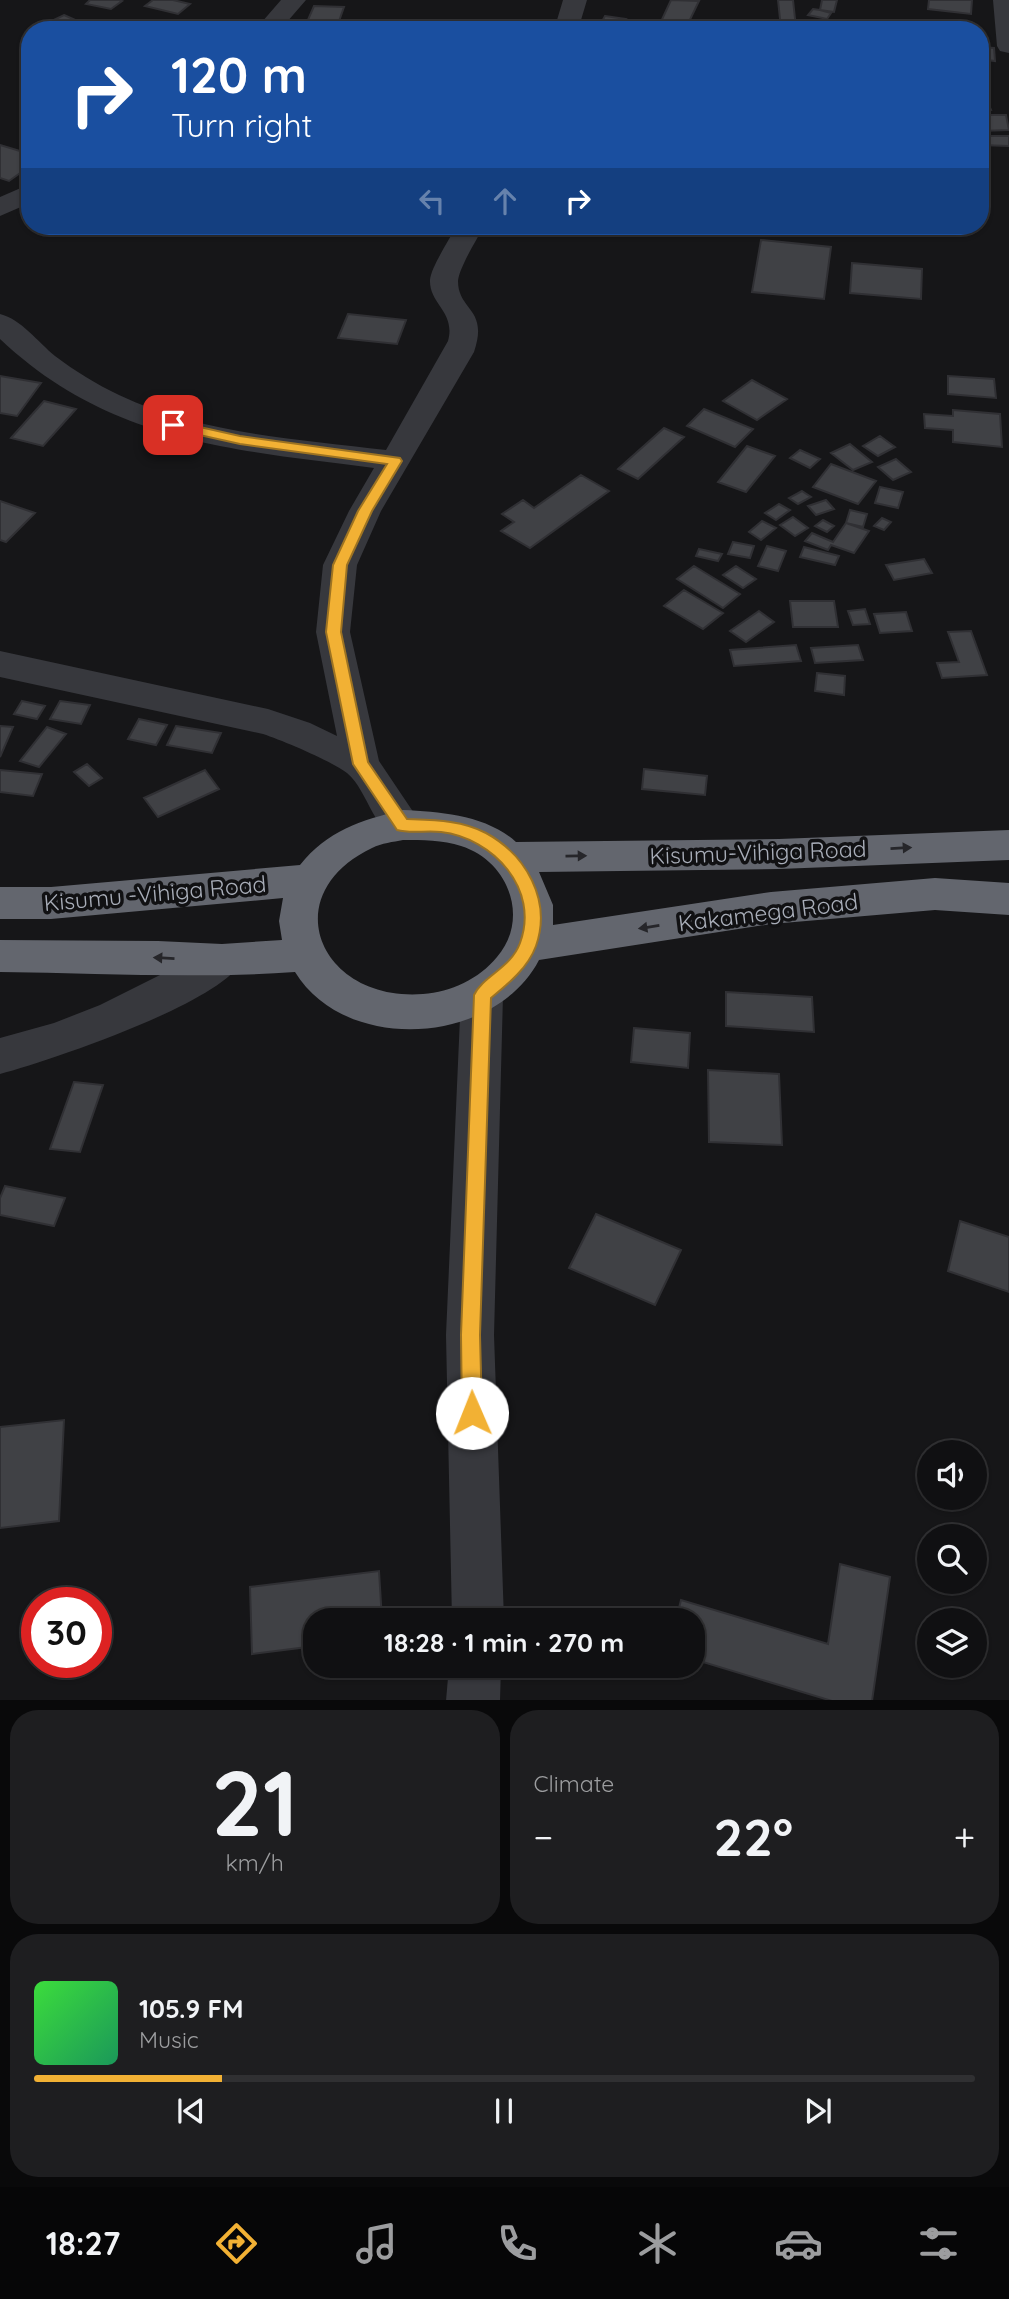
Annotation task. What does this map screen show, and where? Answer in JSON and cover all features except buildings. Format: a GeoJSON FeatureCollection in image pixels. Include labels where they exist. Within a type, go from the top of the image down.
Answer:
{"type":"FeatureCollection","features":[{"type":"Feature","properties":{"kind":"highway"},"geometry":{"type":"LineString","coordinates":[[403,825],[442,826],[479,837],[508,857],[527,884],[534,917],[528,945],[510,973],[482,995],[447,1009],[410,1013],[372,1008],[340,994],[314,972],[300,944],[298,912],[309,880],[333,853],[365,834],[403,825]]}},
{"type":"Feature","properties":{"kind":"highway","name":"Kisumu-Vihiga Road"},"geometry":{"type":"LineString","coordinates":[[508,857],[779,854],[1009,845]]}},
{"type":"Feature","properties":{"kind":"highway","name":"Kisumu -Vihiga Road"},"geometry":{"type":"LineString","coordinates":[[0,903],[51,903],[309,880]]}},
{"type":"Feature","properties":{"kind":"highway","name":"Kakamega Road"},"geometry":{"type":"LineString","coordinates":[[528,945],[771,908],[935,894],[1009,899]]}},
{"type":"Feature","properties":{"kind":"highway"},"geometry":{"type":"LineString","coordinates":[[0,957],[158,957],[222,961],[306,955]]}},
{"type":"Feature","properties":{"kind":"street"},"geometry":{"type":"LineString","coordinates":[[275,21],[294,0]]}},
{"type":"Feature","properties":{"kind":"street"},"geometry":{"type":"LineString","coordinates":[[569,21],[575,0]]}},
{"type":"Feature","properties":{"kind":"street"},"geometry":{"type":"LineString","coordinates":[[1005,0],[1009,46]]}},
{"type":"Feature","properties":{"kind":"street"},"geometry":{"type":"LineString","coordinates":[[0,208],[21,197]]}},
{"type":"Feature","properties":{"kind":"street"},"geometry":{"type":"LineString","coordinates":[[403,825],[361,764],[333,632],[340,565],[365,511],[459,352],[466,329],[458,309],[443,288],[444,278],[466,235]]}},
{"type":"Feature","properties":{"kind":"street"},"geometry":{"type":"LineString","coordinates":[[0,323],[50,367],[90,393],[135,413],[191,430],[240,440],[395,461]]}},
{"type":"Feature","properties":{"kind":"street"},"geometry":{"type":"LineString","coordinates":[[0,664],[268,722],[297,732],[361,764]]}},
{"type":"Feature","properties":{"kind":"street"},"geometry":{"type":"LineString","coordinates":[[0,1056],[61,1038],[175,990],[222,961]]}},
{"type":"Feature","properties":{"kind":"street"},"geometry":{"type":"LineString","coordinates":[[478,1608],[470,1335],[482,995]]}},
{"type":"Feature","properties":{"kind":"street"},"geometry":{"type":"LineString","coordinates":[[473,1700],[474,1678]]}},
{"type":"Feature","properties":{"kind":"route"},"geometry":{"type":"LineString","coordinates":[[173,425],[240,440],[395,461],[365,511],[340,565],[333,632],[361,764],[403,825],[442,826],[479,837],[508,857],[527,884],[534,917],[528,945],[510,973],[482,995],[470,1335],[472,1413]]}}]}
